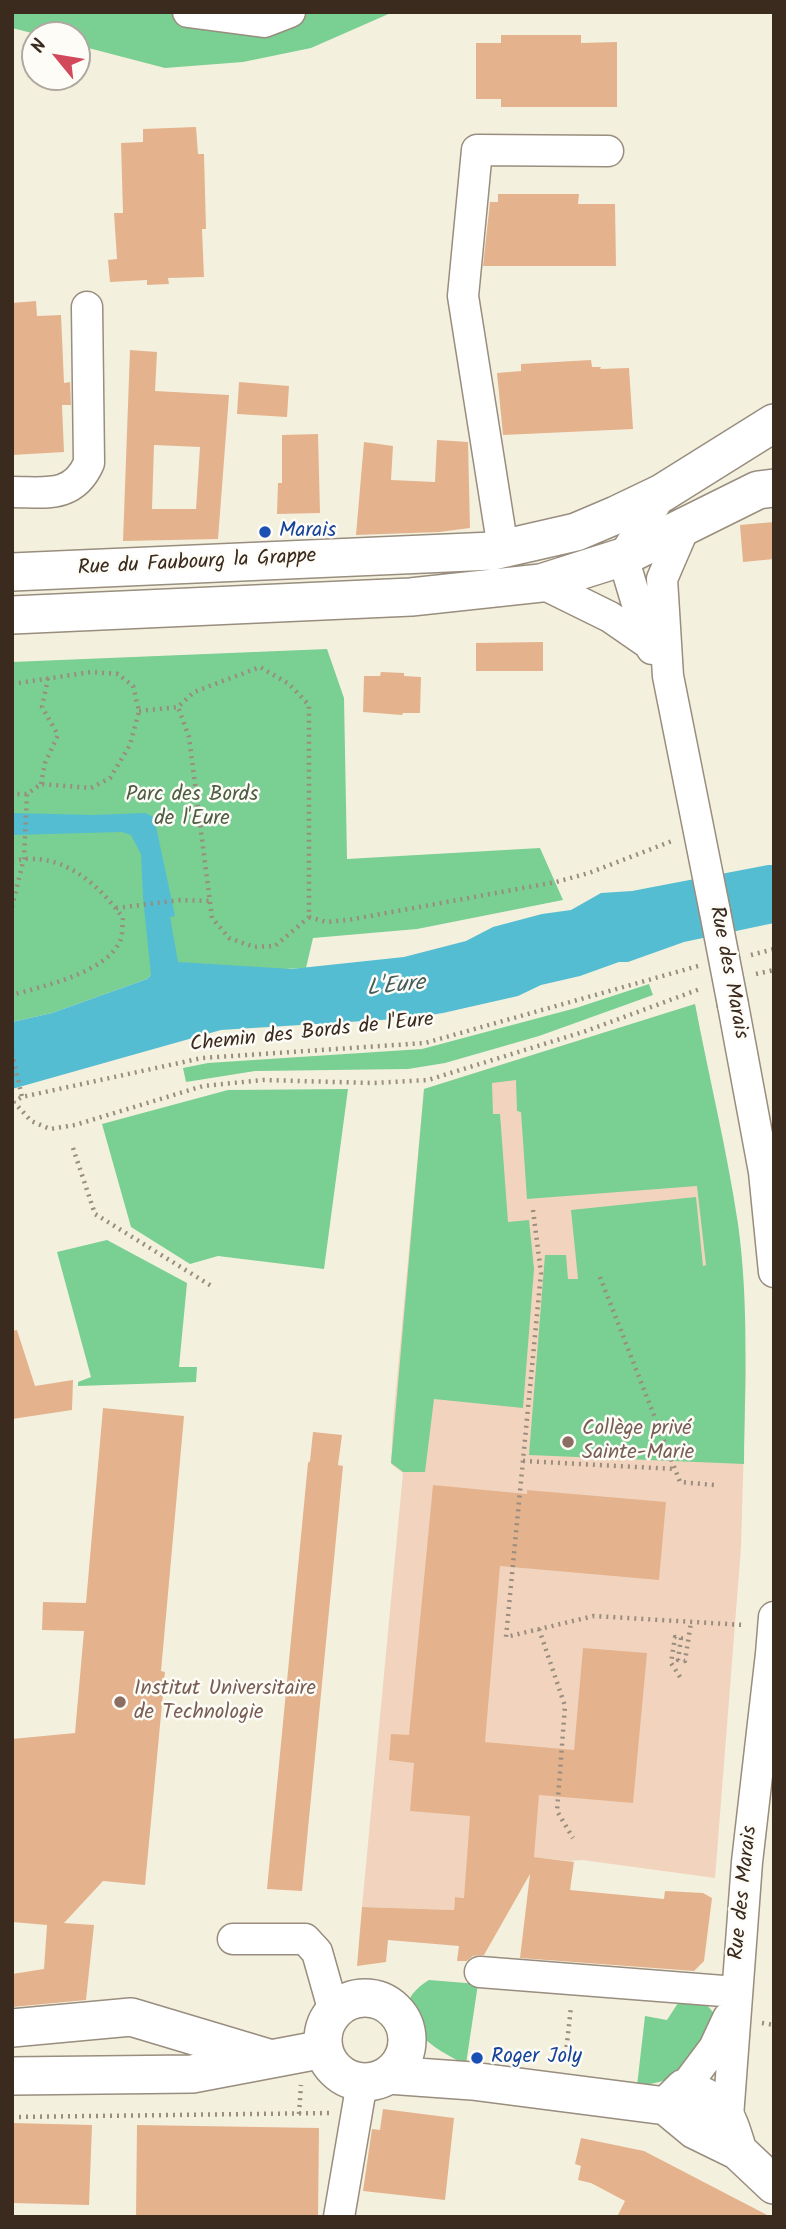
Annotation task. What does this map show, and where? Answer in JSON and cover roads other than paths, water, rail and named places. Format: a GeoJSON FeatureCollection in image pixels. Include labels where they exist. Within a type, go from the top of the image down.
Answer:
{"type":"FeatureCollection","features":[{"type":"Feature","properties":{"kind":"main road","name":"Rue du Faubourg la Grappe"},"geometry":{"type":"LineString","coordinates":[[12,572],[493,551],[576,532],[662,493],[768,430]]}},
{"type":"Feature","properties":{"kind":"main road","name":"Rue du Faubourg la Grappe"},"geometry":{"type":"LineString","coordinates":[[12,615],[411,597],[541,583],[623,557],[768,484]]}},
{"type":"Feature","properties":{"kind":"main road"},"geometry":{"type":"LineString","coordinates":[[375,2078],[401,2059],[406,2039],[405,2029],[396,2012],[378,2000],[354,2000],[334,2012],[324,2029],[327,2059],[342,2075],[375,2078],[472,2081],[561,2094],[675,2097],[690,2127],[733,2134],[774,2185]]}},
{"type":"Feature","properties":{"kind":"main road"},"geometry":{"type":"LineString","coordinates":[[12,2028],[131,2018],[272,2059]]}},
{"type":"Feature","properties":{"kind":"main road"},"geometry":{"type":"LineString","coordinates":[[406,2039],[472,2081]]}},
{"type":"Feature","properties":{"kind":"main road"},"geometry":{"type":"LineString","coordinates":[[12,2076],[192,2074],[324,2049]]}},
{"type":"Feature","properties":{"kind":"street"},"geometry":{"type":"LineString","coordinates":[[188,12],[274,16]]}},
{"type":"Feature","properties":{"kind":"street"},"geometry":{"type":"LineString","coordinates":[[503,548],[463,296],[477,149],[608,151]]}},
{"type":"Feature","properties":{"kind":"street"},"geometry":{"type":"LineString","coordinates":[[12,492],[55,492],[71,487],[83,476],[89,463],[87,307]]}},
{"type":"Feature","properties":{"kind":"street"},"geometry":{"type":"LineString","coordinates":[[623,557],[662,493]]}},
{"type":"Feature","properties":{"kind":"street","name":"Rue des Marais"},"geometry":{"type":"LineString","coordinates":[[684,528],[662,579],[668,676],[764,1172],[774,1272]]}},
{"type":"Feature","properties":{"kind":"street"},"geometry":{"type":"LineString","coordinates":[[576,532],[662,579]]}},
{"type":"Feature","properties":{"kind":"street","name":"Rue des Marais"},"geometry":{"type":"LineString","coordinates":[[623,557],[649,644],[668,676]]}},
{"type":"Feature","properties":{"kind":"street","name":"Rue des Marais"},"geometry":{"type":"LineString","coordinates":[[541,583],[610,617],[649,644]]}},
{"type":"Feature","properties":{"kind":"street","name":"Rue des Marais"},"geometry":{"type":"LineString","coordinates":[[733,2134],[735,1997],[747,1863],[770,1667],[761,1621]]}},
{"type":"Feature","properties":{"kind":"street"},"geometry":{"type":"LineString","coordinates":[[233,1939],[305,1939],[317,1952],[334,2012]]}},
{"type":"Feature","properties":{"kind":"street"},"geometry":{"type":"LineString","coordinates":[[480,1972],[574,1979],[735,1997]]}},
{"type":"Feature","properties":{"kind":"street","name":"Rue des Marais"},"geometry":{"type":"LineString","coordinates":[[675,2097],[714,2048],[735,1997]]}},
{"type":"Feature","properties":{"kind":"street"},"geometry":{"type":"LineString","coordinates":[[339,2217],[354,2117],[375,2078]]}},
{"type":"Feature","properties":{"kind":"water","name":"L'Eure"},"geometry":{"type":"Polygon","coordinates":[[[12,813],[145,813],[154,817],[175,916],[170,917],[178,962],[291,969],[404,957],[466,941],[493,927],[542,914],[571,910],[601,893],[632,891],[768,865],[774,865],[774,923],[684,942],[628,962],[619,962],[580,976],[541,985],[518,996],[443,1013],[412,1018],[221,1030],[12,1089],[12,1022],[52,1013],[147,979],[151,975],[141,854],[131,835],[122,832],[12,835],[12,813]]]}},
{"type":"Feature","properties":{"kind":"place","name":"Marais"},"geometry":{"type":"Point","coordinates":[265,532]}},
{"type":"Feature","properties":{"kind":"place","name":"Collège privé Sainte-Marie"},"geometry":{"type":"Point","coordinates":[568,1442]}},
{"type":"Feature","properties":{"kind":"place","name":"Institut Universitaire de Technologie"},"geometry":{"type":"Point","coordinates":[120,1702]}},
{"type":"Feature","properties":{"kind":"place","name":"Roger Joly"},"geometry":{"type":"Point","coordinates":[477,2058]}},
{"type":"Feature","properties":{"kind":"park label","name":"Parc des Bords de l'Eure"},"geometry":{"type":"Point","coordinates":[192,808]}}]}
